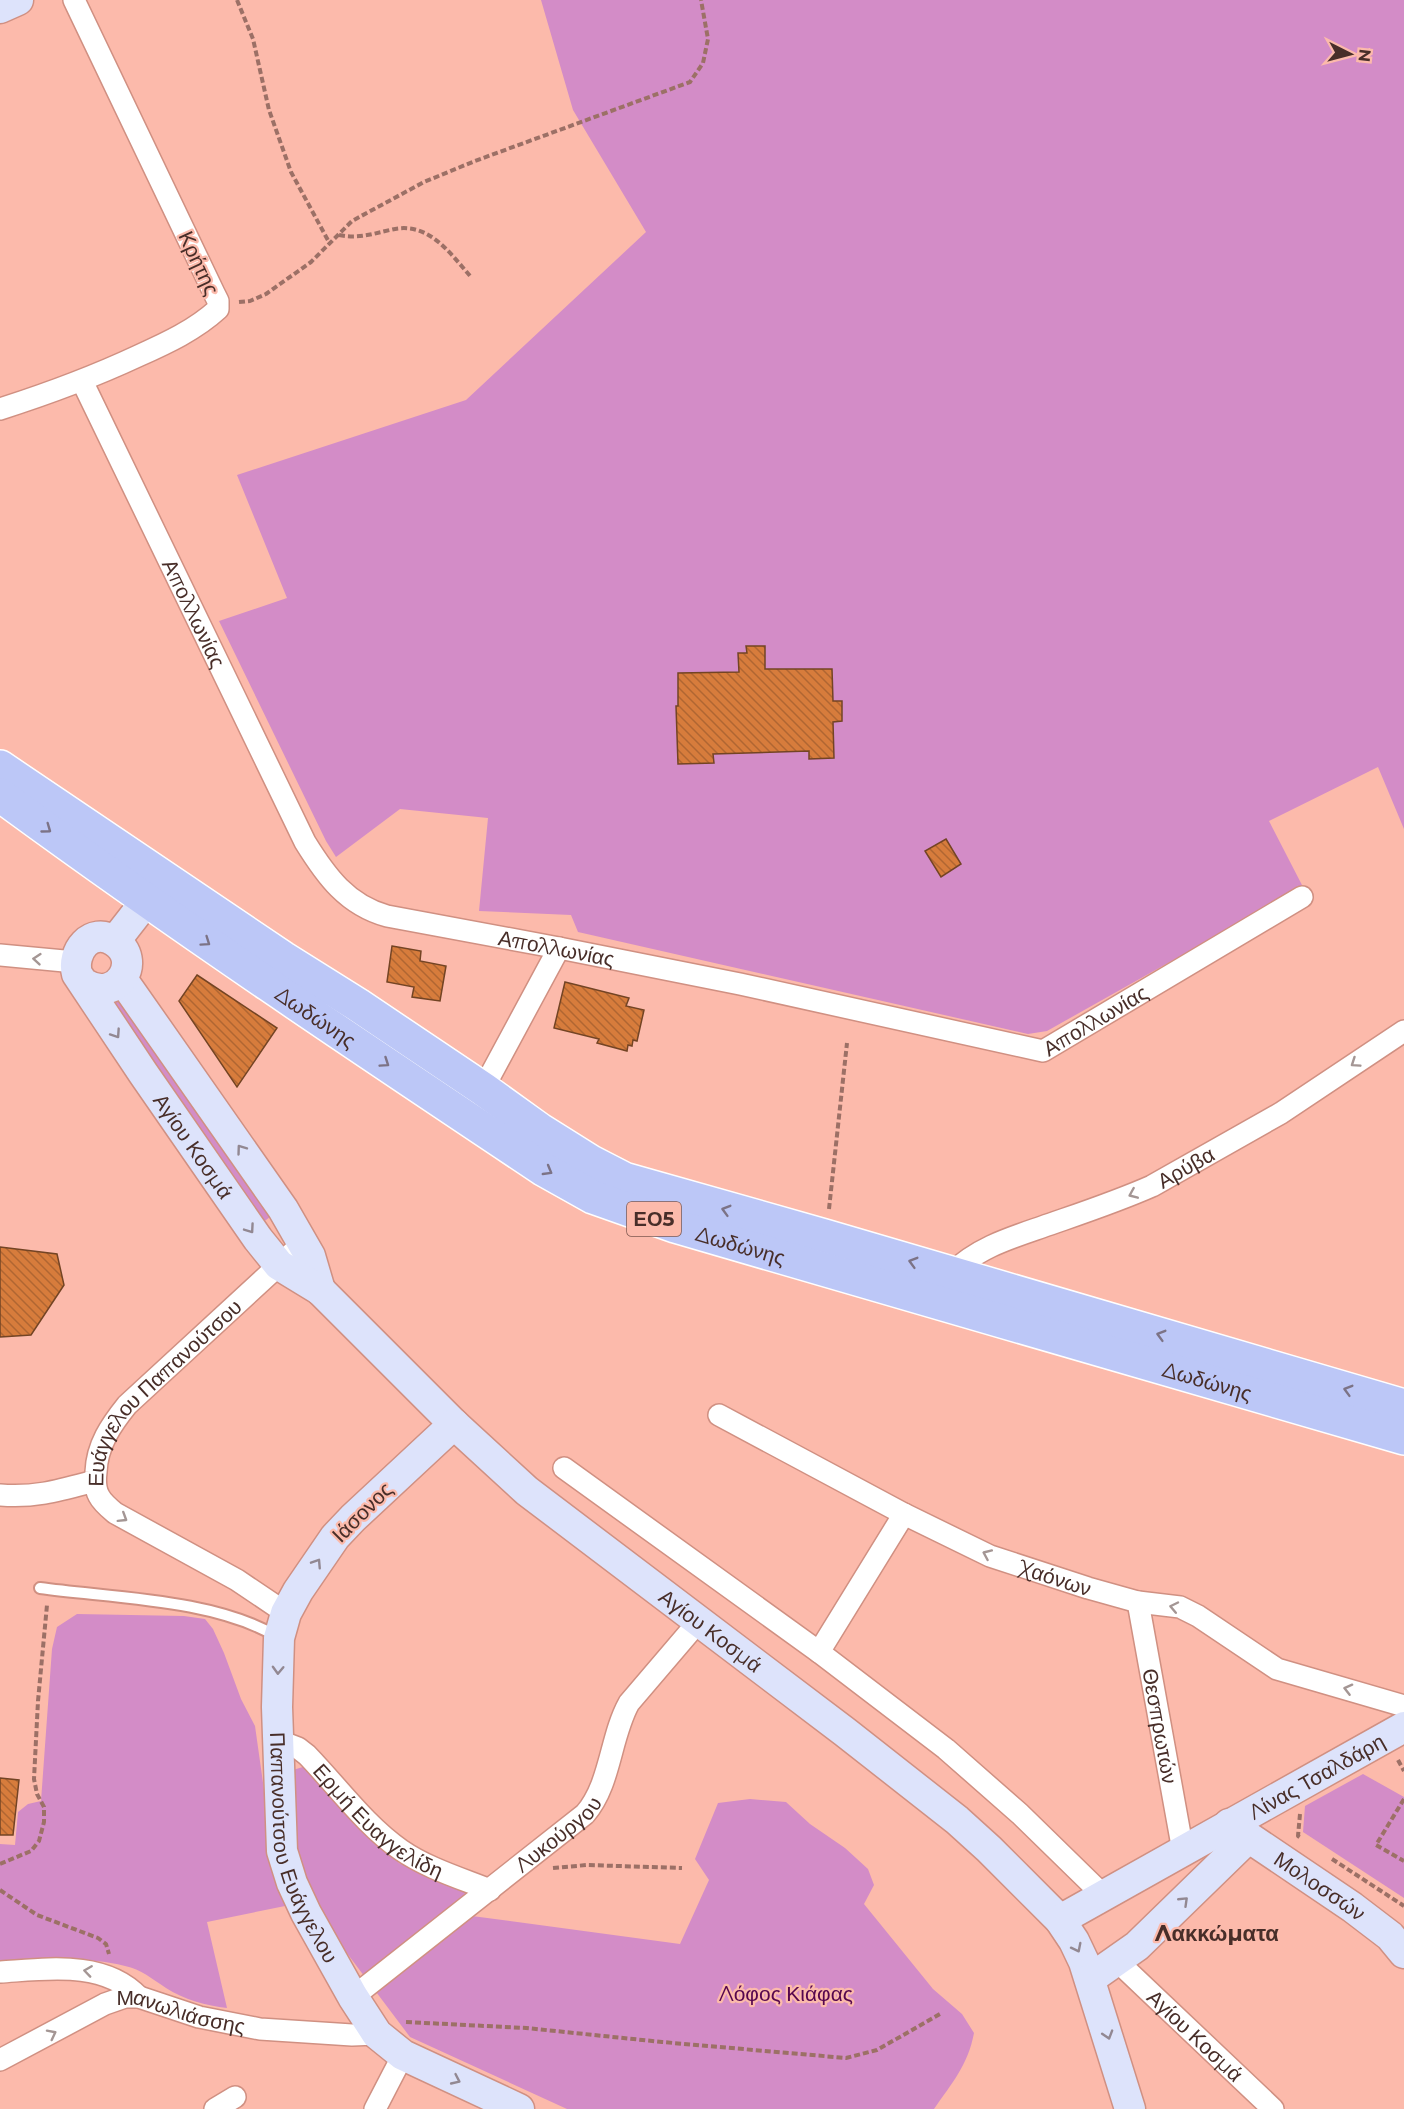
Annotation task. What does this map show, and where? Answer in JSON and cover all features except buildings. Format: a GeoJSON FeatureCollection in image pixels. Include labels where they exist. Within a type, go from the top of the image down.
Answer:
{"type":"FeatureCollection","features":[{"type":"Feature","properties":{"kind":"main road","name":"Δωδώνης"},"geometry":{"type":"LineString","coordinates":[[0,766],[155,889],[534,1163],[593,1197],[675,1226],[1404,1438]]}},
{"type":"Feature","properties":{"kind":"main road","name":"Δωδώνης"},"geometry":{"type":"LineString","coordinates":[[0,795],[483,1089],[566,1147],[610,1173],[624,1179],[1404,1406]]}},
{"type":"Feature","properties":{"kind":"street"},"geometry":{"type":"LineString","coordinates":[[0,9],[18,0]]}},
{"type":"Feature","properties":{"kind":"street","name":"Κρήτης"},"geometry":{"type":"LineString","coordinates":[[0,409],[82,381],[180,336],[206,320],[218,309],[218,301],[74,0]]}},
{"type":"Feature","properties":{"kind":"street","name":"Απολλωνίας"},"geometry":{"type":"LineString","coordinates":[[82,381],[304,842],[327,874],[351,899],[371,912],[741,984],[1043,1051],[1302,897]]}},
{"type":"Feature","properties":{"kind":"street"},"geometry":{"type":"LineString","coordinates":[[115,941],[155,889]]}},
{"type":"Feature","properties":{"kind":"street"},"geometry":{"type":"LineString","coordinates":[[102,938],[115,941],[123,950],[127,961],[122,978],[114,986],[102,990],[90,987],[80,973],[79,949],[89,940],[102,938]]}},
{"type":"Feature","properties":{"kind":"street"},"geometry":{"type":"LineString","coordinates":[[483,1089],[559,948]]}},
{"type":"Feature","properties":{"kind":"street"},"geometry":{"type":"LineString","coordinates":[[0,955],[80,973]]}},
{"type":"Feature","properties":{"kind":"street","name":"Αγίου Κοσμά"},"geometry":{"type":"LineString","coordinates":[[80,973],[143,1074],[258,1239],[279,1265],[320,1290],[454,1424],[527,1491],[957,1820],[1060,1920],[1074,1941],[1090,1979],[1130,2109]]}},
{"type":"Feature","properties":{"kind":"street","name":"Αγίου Κοσμά"},"geometry":{"type":"LineString","coordinates":[[122,978],[304,1242],[320,1290]]}},
{"type":"Feature","properties":{"kind":"street","name":"Αρύβα"},"geometry":{"type":"LineString","coordinates":[[952,1273],[970,1257],[991,1246],[1152,1186],[1281,1113],[1404,1031]]}},
{"type":"Feature","properties":{"kind":"street","name":"Ευάγγελου Παπανούτσου"},"geometry":{"type":"LineString","coordinates":[[283,1625],[227,1574],[115,1512],[99,1497],[95,1480],[102,1443],[108,1430],[127,1405],[304,1242]]}},
{"type":"Feature","properties":{"kind":"street","name":"Χαόνων"},"geometry":{"type":"LineString","coordinates":[[718,1415],[904,1514],[990,1556],[1066,1582],[1138,1602],[1180,1607],[1198,1616],[1277,1669],[1404,1706]]}},
{"type":"Feature","properties":{"kind":"street","name":"Ιάσονος"},"geometry":{"type":"LineString","coordinates":[[283,1625],[298,1591],[335,1538],[353,1518],[454,1424]]}},
{"type":"Feature","properties":{"kind":"street"},"geometry":{"type":"LineString","coordinates":[[564,1468],[819,1652],[954,1756],[1020,1814],[1104,1896]]}},
{"type":"Feature","properties":{"kind":"street"},"geometry":{"type":"LineString","coordinates":[[0,1495],[43,1495],[95,1480]]}},
{"type":"Feature","properties":{"kind":"street"},"geometry":{"type":"LineString","coordinates":[[819,1652],[904,1514]]}},
{"type":"Feature","properties":{"kind":"street","name":"Θεσπρωτών"},"geometry":{"type":"LineString","coordinates":[[1138,1602],[1183,1851]]}},
{"type":"Feature","properties":{"kind":"street","name":"Λυκούργου"},"geometry":{"type":"LineString","coordinates":[[353,1997],[577,1821],[590,1808],[604,1776],[621,1718],[629,1703],[699,1621]]}},
{"type":"Feature","properties":{"kind":"street","name":"Παπανούτσου Ευάγγελου"},"geometry":{"type":"LineString","coordinates":[[283,1625],[277,1740],[282,1851],[303,1906],[353,1997],[377,2034],[403,2055],[519,2109]]}},
{"type":"Feature","properties":{"kind":"street","name":"Λίνας Τσαλδάρη"},"geometry":{"type":"LineString","coordinates":[[1238,1831],[1404,1727]]}},
{"type":"Feature","properties":{"kind":"street","name":"Ερμή Ευαγγελίδη"},"geometry":{"type":"LineString","coordinates":[[277,1740],[298,1748],[307,1755],[368,1822],[400,1850],[429,1866],[490,1890]]}},
{"type":"Feature","properties":{"kind":"street"},"geometry":{"type":"LineString","coordinates":[[1060,1920],[1183,1851],[1238,1831]]}},
{"type":"Feature","properties":{"kind":"street"},"geometry":{"type":"LineString","coordinates":[[1090,1979],[1137,1946],[1238,1831]]}},
{"type":"Feature","properties":{"kind":"street","name":"Μολοσσών"},"geometry":{"type":"LineString","coordinates":[[1238,1831],[1373,1922],[1404,1953]]}},
{"type":"Feature","properties":{"kind":"street","name":"Αγίου Κοσμά"},"geometry":{"type":"LineString","coordinates":[[1117,1961],[1273,2109]]}},
{"type":"Feature","properties":{"kind":"street"},"geometry":{"type":"LineString","coordinates":[[0,1972],[77,1970],[106,1975],[124,1983],[139,1997]]}},
{"type":"Feature","properties":{"kind":"street","name":"Μανωλιάσσης"},"geometry":{"type":"LineString","coordinates":[[0,2060],[105,2004],[125,1997],[139,1997],[199,2017],[260,2029],[352,2036],[377,2034]]}},
{"type":"Feature","properties":{"kind":"street"},"geometry":{"type":"LineString","coordinates":[[375,2109],[403,2055]]}},
{"type":"Feature","properties":{"kind":"street"},"geometry":{"type":"LineString","coordinates":[[215,2109],[235,2097]]}},
{"type":"Feature","properties":{"kind":"lane"},"geometry":{"type":"LineString","coordinates":[[44,1589],[205,1610],[246,1621],[283,1625]]}},
{"type":"Feature","properties":{"kind":"path"},"geometry":{"type":"LineString","coordinates":[[237,0],[253,39],[268,110],[291,172],[330,244]]}},
{"type":"Feature","properties":{"kind":"path"},"geometry":{"type":"LineString","coordinates":[[218,301],[250,301],[266,294],[311,262],[352,221],[424,182],[690,82],[704,63],[708,39],[701,0]]}},
{"type":"Feature","properties":{"kind":"path"},"geometry":{"type":"LineString","coordinates":[[338,235],[353,238],[407,227],[420,230],[432,235],[471,277]]}},
{"type":"Feature","properties":{"kind":"path"},"geometry":{"type":"LineString","coordinates":[[831,1195],[847,1043]]}},
{"type":"Feature","properties":{"kind":"path"},"geometry":{"type":"LineString","coordinates":[[0,1864],[28,1854],[39,1841],[44,1827],[44,1807],[33,1779],[44,1589]]}},
{"type":"Feature","properties":{"kind":"path"},"geometry":{"type":"LineString","coordinates":[[1404,1799],[1376,1845],[1404,1861]]}},
{"type":"Feature","properties":{"kind":"path"},"geometry":{"type":"LineString","coordinates":[[1301,1808],[1298,1836],[1306,1841]]}},
{"type":"Feature","properties":{"kind":"path"},"geometry":{"type":"LineString","coordinates":[[1328,1856],[1404,1906]]}},
{"type":"Feature","properties":{"kind":"path"},"geometry":{"type":"LineString","coordinates":[[523,1862],[539,1868],[588,1865],[681,1868]]}},
{"type":"Feature","properties":{"kind":"path"},"geometry":{"type":"LineString","coordinates":[[0,1890],[37,1915],[104,1942],[109,1950],[106,1975]]}},
{"type":"Feature","properties":{"kind":"path"},"geometry":{"type":"LineString","coordinates":[[377,2034],[405,2022],[489,2026],[846,2058],[877,2050],[940,2014]]}},
{"type":"Feature","properties":{"kind":"green space"},"geometry":{"type":"Polygon","coordinates":[[[541,0],[1404,0],[1404,829],[1378,767],[1269,821],[1303,887],[1047,1031],[1028,1034],[578,932],[571,915],[479,911],[488,818],[400,809],[336,857],[326,841],[219,621],[287,598],[237,475],[466,400],[646,232],[573,110],[541,0]]]}},
{"type":"Feature","properties":{"kind":"green space"},"geometry":{"type":"Polygon","coordinates":[[[120,998],[270,1217],[258,1226],[108,1007],[120,998]]]}},
{"type":"Feature","properties":{"kind":"green space"},"geometry":{"type":"Polygon","coordinates":[[[77,1614],[184,1616],[205,1619],[213,1629],[241,1699],[255,1726],[268,1818],[290,1905],[207,1922],[227,2008],[187,1999],[131,1967],[95,1961],[0,1962],[0,1844],[15,1845],[18,1812],[28,1804],[41,1801],[52,1649],[57,1627],[77,1614]]]}},
{"type":"Feature","properties":{"kind":"green space","name":"Λόφος Κιάφας"},"geometry":{"type":"Polygon","coordinates":[[[309,1765],[399,1863],[467,1893],[472,1916],[680,1944],[709,1880],[695,1859],[718,1803],[750,1799],[786,1802],[810,1824],[845,1848],[868,1869],[874,1885],[864,1904],[933,1989],[962,2014],[974,2033],[968,2055],[959,2073],[934,2109],[567,2109],[410,2037],[334,1936],[316,1906],[289,1845],[290,1771],[309,1765]]]}},
{"type":"Feature","properties":{"kind":"green space"},"geometry":{"type":"Polygon","coordinates":[[[1363,1774],[1404,1797],[1404,1898],[1303,1832],[1305,1806],[1363,1774]]]}},
{"type":"Feature","properties":{"kind":"district","name":"Λακκώματα"},"geometry":{"type":"Point","coordinates":[1217,1933]}}]}
